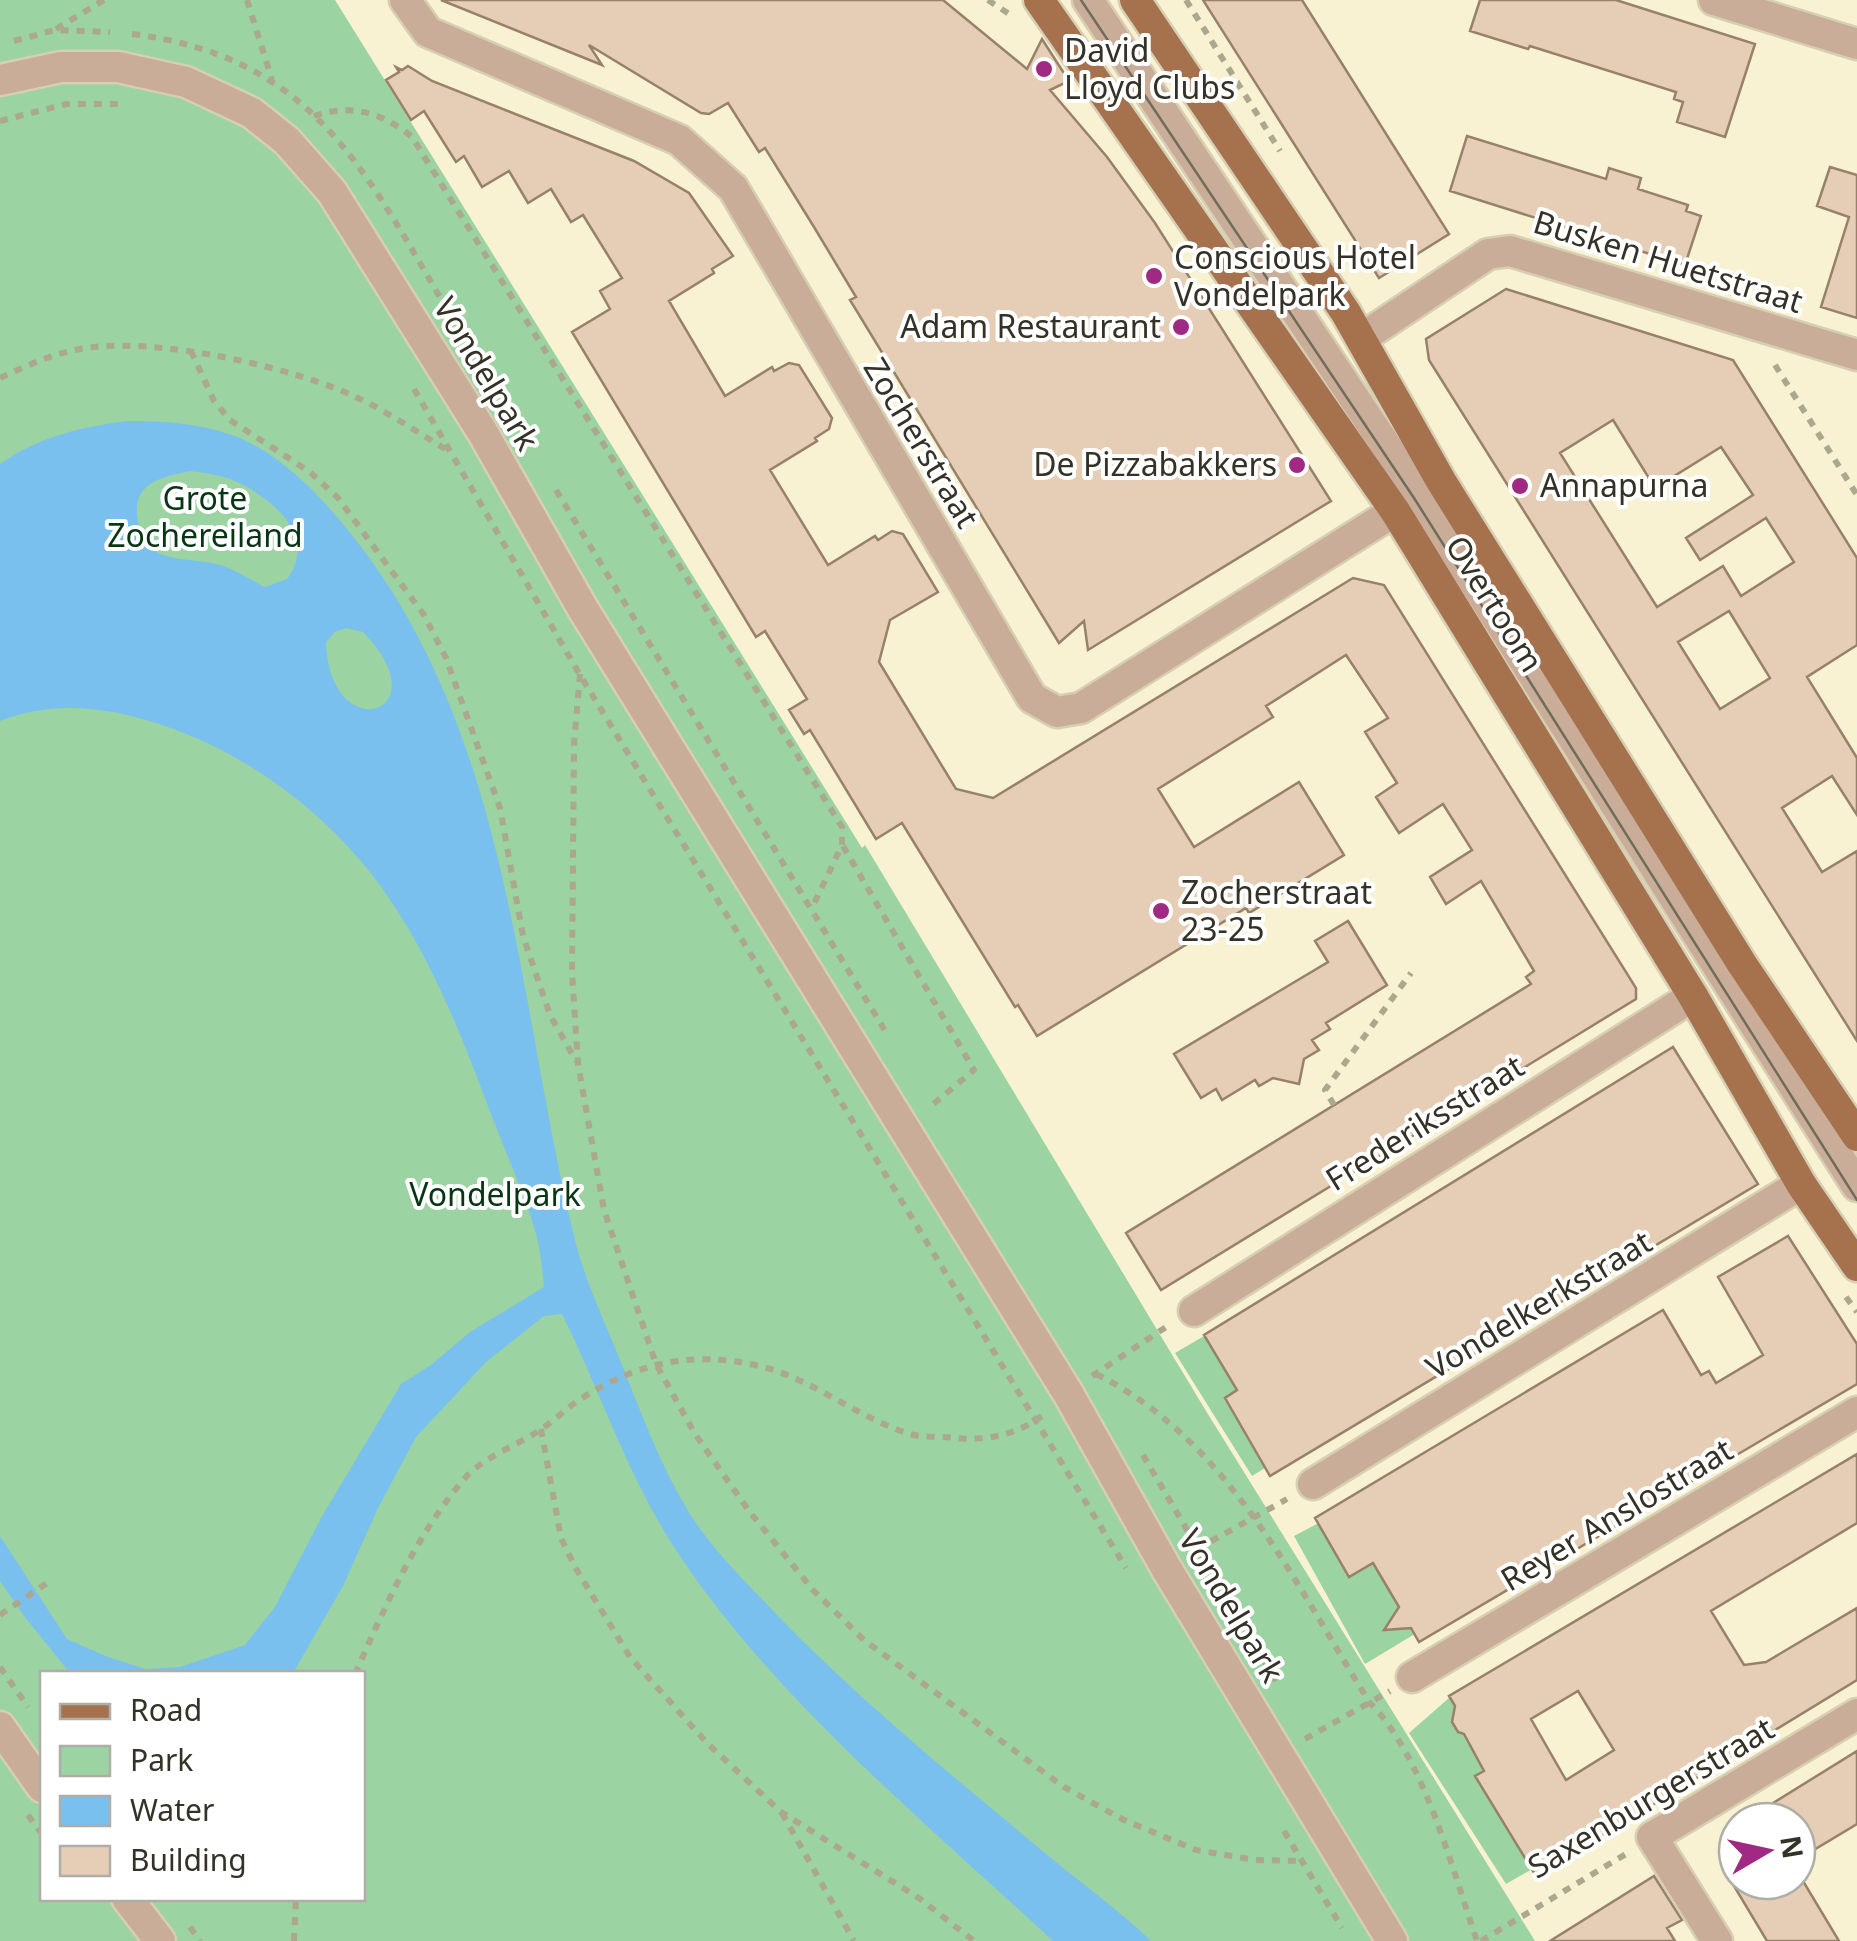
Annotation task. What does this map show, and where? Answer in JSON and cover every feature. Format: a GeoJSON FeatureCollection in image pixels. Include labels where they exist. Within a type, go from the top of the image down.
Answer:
{"type":"FeatureCollection","features":[{"type":"Feature","properties":{"kind":"main road","name":"Overtoom"},"geometry":{"type":"LineString","coordinates":[[1039,0],[1395,510],[1693,996],[1801,1184],[1857,1266]]}},
{"type":"Feature","properties":{"kind":"main road","name":"Overtoom"},"geometry":{"type":"LineString","coordinates":[[1135,0],[1362,338],[1452,497],[1742,964],[1857,1136]]}},
{"type":"Feature","properties":{"kind":"street","name":"Zocherstraat"},"geometry":{"type":"LineString","coordinates":[[405,0],[428,32],[679,140],[732,188],[1032,698],[1057,712],[1081,708],[1395,510]]}},
{"type":"Feature","properties":{"kind":"street","name":"Overtoom"},"geometry":{"type":"LineString","coordinates":[[1088,0],[1420,495],[1857,1186]]}},
{"type":"Feature","properties":{"kind":"street"},"geometry":{"type":"LineString","coordinates":[[1714,0],[1857,44]]}},
{"type":"Feature","properties":{"kind":"street","name":"Vondelpark"},"geometry":{"type":"LineString","coordinates":[[0,80],[61,67],[118,67],[186,82],[252,113],[288,141],[332,192],[483,433],[583,609],[1069,1395],[1166,1568],[1392,1941]]}},
{"type":"Feature","properties":{"kind":"street","name":"Busken Huetstraat"},"geometry":{"type":"LineString","coordinates":[[1362,338],[1488,254],[1510,250],[1857,355]]}},
{"type":"Feature","properties":{"kind":"street","name":"Frederiksstraat"},"geometry":{"type":"LineString","coordinates":[[1194,1310],[1693,996]]}},
{"type":"Feature","properties":{"kind":"street","name":"Vondelkerkstraat"},"geometry":{"type":"LineString","coordinates":[[1312,1484],[1801,1184]]}},
{"type":"Feature","properties":{"kind":"street","name":"Reyer Anslostraat"},"geometry":{"type":"LineString","coordinates":[[1412,1677],[1857,1412]]}},
{"type":"Feature","properties":{"kind":"street","name":"Saxenburgerstraat"},"geometry":{"type":"LineString","coordinates":[[1652,1838],[1857,1714]]}},
{"type":"Feature","properties":{"kind":"street"},"geometry":{"type":"LineString","coordinates":[[0,1727],[40,1785]]}},
{"type":"Feature","properties":{"kind":"street"},"geometry":{"type":"LineString","coordinates":[[1652,1838],[1718,1941]]}},
{"type":"Feature","properties":{"kind":"street"},"geometry":{"type":"LineString","coordinates":[[129,1901],[160,1941]]}},
{"type":"Feature","properties":{"kind":"path"},"geometry":{"type":"LineString","coordinates":[[0,46],[56,30],[104,0]]}},
{"type":"Feature","properties":{"kind":"path"},"geometry":{"type":"LineString","coordinates":[[247,0],[272,80]]}},
{"type":"Feature","properties":{"kind":"path"},"geometry":{"type":"LineString","coordinates":[[0,121],[66,104],[137,104]]}},
{"type":"Feature","properties":{"kind":"path"},"geometry":{"type":"LineString","coordinates":[[316,114],[357,109],[390,120],[412,137],[842,826],[842,845],[812,909]]}},
{"type":"Feature","properties":{"kind":"path"},"geometry":{"type":"LineString","coordinates":[[1748,322],[1857,495]]}},
{"type":"Feature","properties":{"kind":"path"},"geometry":{"type":"LineString","coordinates":[[0,378],[73,350],[98,346],[191,351],[344,391],[452,453]]}},
{"type":"Feature","properties":{"kind":"path"},"geometry":{"type":"LineString","coordinates":[[191,351],[214,400],[230,420],[310,472],[338,498],[424,615],[446,658],[500,808],[523,936],[550,1014],[578,1064]]}},
{"type":"Feature","properties":{"kind":"path"},"geometry":{"type":"LineString","coordinates":[[404,374],[580,675],[1127,1571]]}},
{"type":"Feature","properties":{"kind":"path"},"geometry":{"type":"LineString","coordinates":[[583,533],[583,552]]}},
{"type":"Feature","properties":{"kind":"path"},"geometry":{"type":"LineString","coordinates":[[583,609],[574,745],[572,972],[578,1064],[604,1210],[656,1364],[696,1434],[749,1512],[813,1590],[864,1640],[1064,1788],[1124,1820],[1196,1850],[1254,1860],[1301,1862]]}},
{"type":"Feature","properties":{"kind":"path"},"geometry":{"type":"LineString","coordinates":[[842,845],[974,1070],[931,1106]]}},
{"type":"Feature","properties":{"kind":"path","name":"Frederiksstraat"},"geometry":{"type":"LineString","coordinates":[[1334,1105],[1325,1090],[1410,973]]}},
{"type":"Feature","properties":{"kind":"path"},"geometry":{"type":"LineString","coordinates":[[1104,1366],[1142,1341]]}},
{"type":"Feature","properties":{"kind":"path"},"geometry":{"type":"LineString","coordinates":[[356,1671],[387,1601],[434,1519],[469,1473],[541,1430],[580,1399],[643,1368],[684,1358],[770,1369],[802,1380],[858,1412],[913,1435],[978,1440],[1022,1430],[1069,1395]]}},
{"type":"Feature","properties":{"kind":"path"},"geometry":{"type":"LineString","coordinates":[[1095,1374],[1124,1388],[1188,1437],[1234,1488],[1370,1704],[1390,1724],[1429,1804],[1479,1941]]}},
{"type":"Feature","properties":{"kind":"path"},"geometry":{"type":"LineString","coordinates":[[541,1430],[561,1538],[630,1657],[707,1743],[782,1812],[919,1898],[974,1941]]}},
{"type":"Feature","properties":{"kind":"path"},"geometry":{"type":"LineString","coordinates":[[1214,1538],[1282,1502]]}},
{"type":"Feature","properties":{"kind":"path"},"geometry":{"type":"LineString","coordinates":[[0,1615],[47,1582]]}},
{"type":"Feature","properties":{"kind":"path"},"geometry":{"type":"LineString","coordinates":[[0,1667],[32,1713]]}},
{"type":"Feature","properties":{"kind":"path"},"geometry":{"type":"LineString","coordinates":[[1339,1720],[1370,1704]]}},
{"type":"Feature","properties":{"kind":"path"},"geometry":{"type":"LineString","coordinates":[[782,1812],[854,1941]]}},
{"type":"Feature","properties":{"kind":"path"},"geometry":{"type":"LineString","coordinates":[[1275,1816],[1351,1941]]}},
{"type":"Feature","properties":{"kind":"path","name":"Saxenburgerstraat"},"geometry":{"type":"LineString","coordinates":[[1479,1941],[1652,1838]]}},
{"type":"Feature","properties":{"kind":"path"},"geometry":{"type":"LineString","coordinates":[[294,1941],[296,1901]]}},
{"type":"Feature","properties":{"kind":"green space","name":"Vondelpark"},"geometry":{"type":"Polygon","coordinates":[[[0,0],[335,0],[862,848],[865,845],[1206,1411],[1535,1941],[0,1941],[0,0]]]}},
{"type":"Feature","properties":{"kind":"green space"},"geometry":{"type":"Polygon","coordinates":[[[1211,1332],[1273,1463],[1252,1476],[1175,1353],[1211,1332]]]}},
{"type":"Feature","properties":{"kind":"green space"},"geometry":{"type":"Polygon","coordinates":[[[1332,1516],[1377,1553],[1423,1629],[1365,1664],[1294,1536],[1332,1516]]]}},
{"type":"Feature","properties":{"kind":"green space"},"geometry":{"type":"Polygon","coordinates":[[[1457,1691],[1499,1762],[1541,1864],[1506,1884],[1409,1733],[1457,1691]]]}},
{"type":"Feature","properties":{"kind":"water"},"geometry":{"type":"Polygon","coordinates":[[[140,421],[193,425],[232,435],[266,452],[298,477],[351,534],[404,611],[445,693],[476,779],[520,959],[554,1142],[582,1265],[659,1456],[678,1493],[719,1552],[841,1678],[1151,1941],[1053,1941],[802,1705],[713,1602],[674,1547],[628,1462],[562,1314],[544,1316],[486,1362],[416,1437],[343,1586],[294,1671],[68,1671],[24,1616],[0,1581],[0,1536],[67,1639],[145,1669],[180,1667],[245,1645],[275,1607],[321,1518],[401,1384],[470,1332],[544,1287],[538,1240],[526,1204],[450,1012],[400,915],[354,853],[327,825],[266,776],[198,739],[162,725],[81,708],[41,710],[0,721],[0,464],[45,440],[76,430],[140,421]],[[190,471],[160,479],[142,492],[137,512],[144,543],[170,557],[226,567],[265,587],[287,579],[297,549],[288,521],[251,489],[220,476],[190,471]],[[346,628],[335,632],[326,642],[332,676],[344,697],[360,708],[376,708],[388,700],[392,684],[385,661],[363,632],[346,628]]]}},
{"type":"Feature","properties":{"kind":"building"},"geometry":{"type":"Polygon","coordinates":[[[441,0],[943,0],[1027,69],[1042,39],[1069,81],[1050,90],[1107,157],[1155,223],[1331,501],[1088,650],[1084,621],[1059,643],[850,300],[856,297],[814,227],[765,148],[759,152],[728,103],[709,114],[701,113],[589,45],[602,65],[441,0]]]}},
{"type":"Feature","properties":{"kind":"building"},"geometry":{"type":"Polygon","coordinates":[[[1203,0],[1302,0],[1449,234],[1379,278],[1203,0]]]}},
{"type":"Feature","properties":{"kind":"building"},"geometry":{"type":"Polygon","coordinates":[[[1480,0],[1616,0],[1755,44],[1725,137],[1677,122],[1683,102],[1674,99],[1676,92],[1470,31],[1480,0]]]}},
{"type":"Feature","properties":{"kind":"building"},"geometry":{"type":"Polygon","coordinates":[[[408,66],[432,81],[634,161],[689,193],[733,256],[669,301],[725,396],[772,367],[774,371],[789,363],[799,365],[832,418],[829,429],[815,438],[817,441],[770,470],[828,565],[875,536],[878,540],[892,531],[903,534],[938,592],[890,620],[879,662],[956,789],[993,798],[1353,578],[1384,585],[1636,988],[1636,999],[1161,1290],[1126,1233],[1531,984],[1526,977],[1534,971],[1481,881],[1446,904],[1430,877],[1472,850],[1443,804],[1399,833],[1376,797],[1397,783],[1365,732],[1388,718],[1346,655],[1266,706],[1273,717],[1158,789],[1194,847],[1299,782],[1344,855],[1249,913],[1246,908],[1037,1036],[1018,1005],[1015,1007],[902,823],[876,839],[810,730],[804,734],[789,710],[807,699],[765,631],[756,637],[572,332],[610,309],[600,291],[622,278],[583,215],[571,222],[551,189],[528,203],[509,171],[482,187],[464,156],[456,162],[424,111],[411,120],[386,80],[399,72],[396,67],[402,70],[408,66]]]}},
{"type":"Feature","properties":{"kind":"building"},"geometry":{"type":"Polygon","coordinates":[[[1467,136],[1606,179],[1609,168],[1641,178],[1638,189],[1688,205],[1686,211],[1701,216],[1685,265],[1450,191],[1467,136]]]}},
{"type":"Feature","properties":{"kind":"building"},"geometry":{"type":"Polygon","coordinates":[[[1830,167],[1857,175],[1857,318],[1821,307],[1849,217],[1817,206],[1830,167]]]}},
{"type":"Feature","properties":{"kind":"building"},"geometry":{"type":"Polygon","coordinates":[[[1506,289],[1733,360],[1857,558],[1857,645],[1807,677],[1857,758],[1857,815],[1832,776],[1782,808],[1822,872],[1857,851],[1857,1041],[1429,360],[1426,339],[1506,289]],[[1613,420],[1560,453],[1657,607],[1723,566],[1741,596],[1794,562],[1766,518],[1700,560],[1686,538],[1753,495],[1721,447],[1655,488],[1613,420]],[[1729,611],[1678,642],[1720,709],[1770,678],[1729,611]]]}},
{"type":"Feature","properties":{"kind":"building"},"geometry":{"type":"Polygon","coordinates":[[[1348,921],[1387,985],[1326,1023],[1330,1029],[1312,1040],[1319,1050],[1304,1059],[1299,1084],[1273,1078],[1259,1086],[1255,1080],[1222,1100],[1216,1089],[1201,1098],[1174,1054],[1328,962],[1315,941],[1348,921]]]}},
{"type":"Feature","properties":{"kind":"building"},"geometry":{"type":"Polygon","coordinates":[[[1673,1047],[1758,1184],[1270,1476],[1225,1398],[1237,1390],[1204,1335],[1673,1047]]]}},
{"type":"Feature","properties":{"kind":"building"},"geometry":{"type":"Polygon","coordinates":[[[1788,1236],[1857,1344],[1857,1384],[1419,1642],[1411,1628],[1384,1630],[1399,1607],[1373,1563],[1349,1577],[1315,1518],[1663,1310],[1701,1375],[1709,1371],[1716,1383],[1763,1355],[1718,1277],[1788,1236]]]}},
{"type":"Feature","properties":{"kind":"building"},"geometry":{"type":"Polygon","coordinates":[[[1857,1454],[1857,1523],[1711,1611],[1744,1665],[1766,1662],[1857,1608],[1857,1680],[1536,1876],[1475,1776],[1484,1771],[1464,1734],[1452,1722],[1455,1706],[1449,1696],[1857,1454]],[[1578,1691],[1531,1719],[1566,1780],[1614,1750],[1578,1691]]]}},
{"type":"Feature","properties":{"kind":"building"},"geometry":{"type":"Polygon","coordinates":[[[1857,1751],[1857,1824],[1817,1848],[1817,1801],[1776,1801],[1857,1751]]]}},
{"type":"Feature","properties":{"kind":"building"},"geometry":{"type":"Polygon","coordinates":[[[1654,1876],[1682,1920],[1667,1928],[1675,1941],[1550,1941],[1654,1876]]]}},
{"type":"Feature","properties":{"kind":"building"},"geometry":{"type":"Polygon","coordinates":[[[1743,1901],[1815,1901],[1839,1941],[1767,1941],[1743,1901]]]}},
{"type":"Feature","properties":{"kind":"tram line"},"geometry":{"type":"LineString","coordinates":[[1081,0],[1414,498],[1857,1200]]}},
{"type":"Feature","properties":{"kind":"place","name":"David Lloyd Clubs"},"geometry":{"type":"Point","coordinates":[1044,69]}},
{"type":"Feature","properties":{"kind":"place","name":"Conscious Hotel Vondelpark"},"geometry":{"type":"Point","coordinates":[1154,276]}},
{"type":"Feature","properties":{"kind":"place","name":"Adam Restaurant"},"geometry":{"type":"Point","coordinates":[1181,327]}},
{"type":"Feature","properties":{"kind":"place","name":"De Pizzabakkers"},"geometry":{"type":"Point","coordinates":[1297,465]}},
{"type":"Feature","properties":{"kind":"place","name":"Annapurna"},"geometry":{"type":"Point","coordinates":[1520,486]}},
{"type":"Feature","properties":{"kind":"place","name":"Zocherstraat 23-25"},"geometry":{"type":"Point","coordinates":[1161,911]}},
{"type":"Feature","properties":{"kind":"park label","name":"Grote Zochereiland"},"geometry":{"type":"Point","coordinates":[205,518]}}]}
